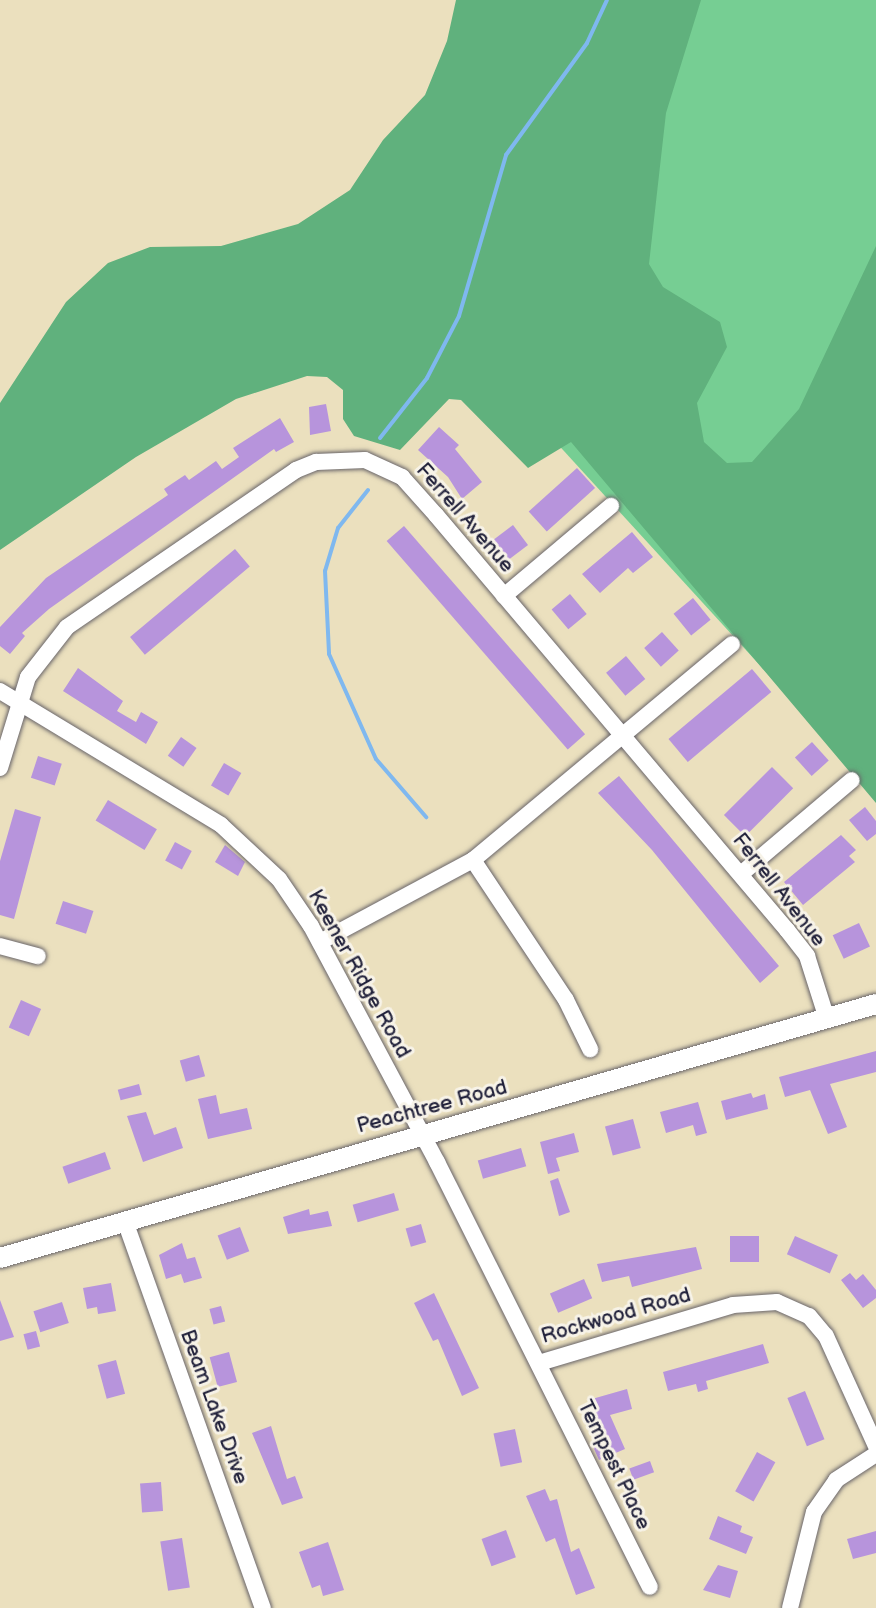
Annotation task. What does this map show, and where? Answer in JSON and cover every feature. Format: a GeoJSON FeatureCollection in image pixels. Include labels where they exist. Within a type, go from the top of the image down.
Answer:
{"type":"FeatureCollection","features":[{"type":"Feature","properties":{"kind":"street","name":"Ferrell Avenue"},"geometry":{"type":"LineString","coordinates":[[0,768],[18,703],[41,656],[67,627],[316,462],[365,460],[402,477],[741,874],[807,956],[827,1019]]}},
{"type":"Feature","properties":{"kind":"street"},"geometry":{"type":"LineString","coordinates":[[504,597],[611,506]]}},
{"type":"Feature","properties":{"kind":"street"},"geometry":{"type":"LineString","coordinates":[[320,942],[473,860],[732,644]]}},
{"type":"Feature","properties":{"kind":"street","name":"Keener Ridge Road"},"geometry":{"type":"LineString","coordinates":[[0,691],[221,825],[279,879],[320,942],[419,1137]]}},
{"type":"Feature","properties":{"kind":"street"},"geometry":{"type":"LineString","coordinates":[[741,874],[852,780]]}},
{"type":"Feature","properties":{"kind":"street"},"geometry":{"type":"LineString","coordinates":[[473,860],[561,990],[590,1049]]}},
{"type":"Feature","properties":{"kind":"street"},"geometry":{"type":"LineString","coordinates":[[0,946],[38,956]]}},
{"type":"Feature","properties":{"kind":"street","name":"Peachtree Road"},"geometry":{"type":"LineString","coordinates":[[0,1258],[876,1004]]}},
{"type":"Feature","properties":{"kind":"street","name":"Rockwood Road"},"geometry":{"type":"LineString","coordinates":[[419,1137],[539,1363],[733,1305],[777,1302],[809,1316],[826,1336],[876,1446]]}},
{"type":"Feature","properties":{"kind":"street","name":"Beam Lake Drive"},"geometry":{"type":"LineString","coordinates":[[125,1221],[263,1608]]}},
{"type":"Feature","properties":{"kind":"street","name":"Tempest Place"},"geometry":{"type":"LineString","coordinates":[[539,1363],[650,1587]]}},
{"type":"Feature","properties":{"kind":"street"},"geometry":{"type":"LineString","coordinates":[[790,1608],[814,1512],[836,1480],[876,1454]]}},
{"type":"Feature","properties":{"kind":"green space"},"geometry":{"type":"Polygon","coordinates":[[[456,0],[701,0],[666,113],[649,264],[663,287],[720,322],[727,347],[697,403],[704,442],[727,463],[752,462],[799,409],[876,246],[876,803],[571,442],[528,468],[461,400],[449,399],[400,450],[354,436],[343,419],[343,390],[327,377],[307,376],[236,399],[136,457],[0,550],[0,403],[66,302],[108,263],[150,247],[221,246],[298,224],[350,190],[383,140],[425,95],[447,41],[456,0]]]}},
{"type":"Feature","properties":{"kind":"green space"},"geometry":{"type":"Polygon","coordinates":[[[465,0],[876,0],[876,450],[830,742],[403,275],[465,0]]]}},
{"type":"Feature","properties":{"kind":"building"},"geometry":{"type":"Polygon","coordinates":[[[326,404],[331,431],[310,435],[309,407],[326,404]]]}},
{"type":"Feature","properties":{"kind":"building"},"geometry":{"type":"Polygon","coordinates":[[[280,418],[294,442],[276,452],[274,449],[49,609],[22,633],[25,636],[10,654],[0,646],[0,627],[46,578],[168,495],[164,489],[185,475],[189,480],[216,461],[222,469],[239,457],[233,448],[280,418]]]}},
{"type":"Feature","properties":{"kind":"building"},"geometry":{"type":"Polygon","coordinates":[[[439,427],[459,445],[455,449],[482,482],[462,499],[448,477],[418,450],[439,427]]]}},
{"type":"Feature","properties":{"kind":"building"},"geometry":{"type":"Polygon","coordinates":[[[577,468],[595,488],[547,532],[529,511],[577,468]]]}},
{"type":"Feature","properties":{"kind":"building"},"geometry":{"type":"Polygon","coordinates":[[[513,525],[528,545],[509,559],[494,539],[513,525]]]}},
{"type":"Feature","properties":{"kind":"building"},"geometry":{"type":"Polygon","coordinates":[[[404,526],[585,734],[568,749],[387,541],[404,526]]]}},
{"type":"Feature","properties":{"kind":"building"},"geometry":{"type":"Polygon","coordinates":[[[632,532],[653,557],[633,573],[628,568],[600,593],[582,574],[632,532]]]}},
{"type":"Feature","properties":{"kind":"building"},"geometry":{"type":"Polygon","coordinates":[[[235,549],[250,567],[145,655],[130,637],[235,549]]]}},
{"type":"Feature","properties":{"kind":"building"},"geometry":{"type":"Polygon","coordinates":[[[570,594],[587,614],[568,629],[552,609],[570,594]]]}},
{"type":"Feature","properties":{"kind":"building"},"geometry":{"type":"Polygon","coordinates":[[[693,598],[711,620],[691,635],[674,614],[693,598]]]}},
{"type":"Feature","properties":{"kind":"building"},"geometry":{"type":"Polygon","coordinates":[[[662,632],[679,651],[661,667],[644,648],[662,632]]]}},
{"type":"Feature","properties":{"kind":"building"},"geometry":{"type":"Polygon","coordinates":[[[626,656],[645,679],[625,696],[606,673],[626,656]]]}},
{"type":"Feature","properties":{"kind":"building"},"geometry":{"type":"Polygon","coordinates":[[[78,668],[123,701],[117,711],[136,722],[141,712],[158,722],[146,744],[63,691],[78,668]]]}},
{"type":"Feature","properties":{"kind":"building"},"geometry":{"type":"Polygon","coordinates":[[[752,669],[771,692],[688,762],[669,739],[752,669]]]}},
{"type":"Feature","properties":{"kind":"building"},"geometry":{"type":"Polygon","coordinates":[[[181,737],[197,748],[183,767],[168,756],[181,737]]]}},
{"type":"Feature","properties":{"kind":"building"},"geometry":{"type":"Polygon","coordinates":[[[812,742],[829,761],[812,776],[795,757],[812,742]]]}},
{"type":"Feature","properties":{"kind":"building"},"geometry":{"type":"Polygon","coordinates":[[[38,756],[62,764],[55,786],[31,778],[38,756]]]}},
{"type":"Feature","properties":{"kind":"building"},"geometry":{"type":"Polygon","coordinates":[[[224,763],[241,773],[228,796],[211,786],[224,763]]]}},
{"type":"Feature","properties":{"kind":"building"},"geometry":{"type":"Polygon","coordinates":[[[772,767],[793,788],[745,836],[724,815],[772,767]]]}},
{"type":"Feature","properties":{"kind":"building"},"geometry":{"type":"Polygon","coordinates":[[[619,776],[779,966],[760,983],[652,850],[598,793],[619,776]]]}},
{"type":"Feature","properties":{"kind":"building"},"geometry":{"type":"Polygon","coordinates":[[[108,800],[157,829],[144,850],[96,821],[108,800]]]}},
{"type":"Feature","properties":{"kind":"building"},"geometry":{"type":"Polygon","coordinates":[[[865,807],[876,821],[876,834],[867,841],[849,820],[865,807]]]}},
{"type":"Feature","properties":{"kind":"building"},"geometry":{"type":"Polygon","coordinates":[[[15,809],[41,817],[14,919],[0,915],[0,861],[15,809]]]}},
{"type":"Feature","properties":{"kind":"building"},"geometry":{"type":"Polygon","coordinates":[[[841,835],[856,850],[849,856],[855,862],[803,905],[784,882],[841,835]]]}},
{"type":"Feature","properties":{"kind":"building"},"geometry":{"type":"Polygon","coordinates":[[[175,842],[192,851],[182,869],[165,861],[175,842]]]}},
{"type":"Feature","properties":{"kind":"building"},"geometry":{"type":"Polygon","coordinates":[[[225,845],[245,862],[238,876],[215,862],[225,845]]]}},
{"type":"Feature","properties":{"kind":"building"},"geometry":{"type":"Polygon","coordinates":[[[63,901],[93,911],[86,934],[56,924],[63,901]]]}},
{"type":"Feature","properties":{"kind":"building"},"geometry":{"type":"Polygon","coordinates":[[[859,923],[870,947],[844,959],[833,935],[859,923]]]}},
{"type":"Feature","properties":{"kind":"building"},"geometry":{"type":"Polygon","coordinates":[[[21,1000],[41,1009],[29,1036],[9,1027],[21,1000]]]}},
{"type":"Feature","properties":{"kind":"building"},"geometry":{"type":"Polygon","coordinates":[[[876,1051],[876,1072],[830,1084],[847,1127],[828,1134],[810,1090],[785,1097],[779,1077],[876,1051]]]}},
{"type":"Feature","properties":{"kind":"building"},"geometry":{"type":"Polygon","coordinates":[[[199,1055],[205,1076],[186,1082],[180,1061],[199,1055]]]}},
{"type":"Feature","properties":{"kind":"building"},"geometry":{"type":"Polygon","coordinates":[[[139,1084],[142,1095],[121,1100],[118,1090],[139,1084]]]}},
{"type":"Feature","properties":{"kind":"building"},"geometry":{"type":"Polygon","coordinates":[[[751,1093],[753,1098],[765,1094],[768,1109],[726,1120],[721,1101],[751,1093]]]}},
{"type":"Feature","properties":{"kind":"building"},"geometry":{"type":"Polygon","coordinates":[[[216,1095],[220,1114],[247,1108],[252,1129],[208,1139],[198,1099],[216,1095]]]}},
{"type":"Feature","properties":{"kind":"building"},"geometry":{"type":"Polygon","coordinates":[[[698,1102],[707,1133],[696,1136],[693,1125],[666,1133],[660,1112],[698,1102]]]}},
{"type":"Feature","properties":{"kind":"building"},"geometry":{"type":"Polygon","coordinates":[[[146,1112],[154,1135],[176,1127],[183,1148],[143,1162],[127,1116],[146,1112]]]}},
{"type":"Feature","properties":{"kind":"building"},"geometry":{"type":"Polygon","coordinates":[[[633,1119],[641,1148],[613,1155],[605,1127],[633,1119]]]}},
{"type":"Feature","properties":{"kind":"building"},"geometry":{"type":"Polygon","coordinates":[[[574,1133],[579,1152],[556,1158],[560,1171],[548,1174],[540,1142],[574,1133]]]}},
{"type":"Feature","properties":{"kind":"building"},"geometry":{"type":"Polygon","coordinates":[[[521,1148],[526,1166],[483,1179],[478,1160],[521,1148]]]}},
{"type":"Feature","properties":{"kind":"building"},"geometry":{"type":"Polygon","coordinates":[[[105,1152],[111,1169],[68,1184],[62,1167],[105,1152]]]}},
{"type":"Feature","properties":{"kind":"building"},"geometry":{"type":"Polygon","coordinates":[[[558,1178],[570,1212],[559,1216],[550,1181],[558,1178]]]}},
{"type":"Feature","properties":{"kind":"building"},"geometry":{"type":"Polygon","coordinates":[[[394,1193],[399,1210],[358,1222],[353,1205],[394,1193]]]}},
{"type":"Feature","properties":{"kind":"building"},"geometry":{"type":"Polygon","coordinates":[[[309,1209],[310,1215],[328,1211],[332,1226],[288,1234],[283,1217],[309,1209]]]}},
{"type":"Feature","properties":{"kind":"building"},"geometry":{"type":"Polygon","coordinates":[[[421,1224],[426,1242],[411,1247],[406,1228],[421,1224]]]}},
{"type":"Feature","properties":{"kind":"building"},"geometry":{"type":"Polygon","coordinates":[[[240,1227],[249,1251],[227,1260],[218,1236],[240,1227]]]}},
{"type":"Feature","properties":{"kind":"building"},"geometry":{"type":"Polygon","coordinates":[[[730,1236],[759,1236],[759,1262],[730,1262],[730,1236]]]}},
{"type":"Feature","properties":{"kind":"building"},"geometry":{"type":"Polygon","coordinates":[[[795,1236],[838,1255],[830,1273],[787,1254],[795,1236]]]}},
{"type":"Feature","properties":{"kind":"building"},"geometry":{"type":"Polygon","coordinates":[[[182,1243],[187,1259],[195,1257],[202,1278],[184,1283],[181,1274],[166,1279],[159,1255],[182,1243]]]}},
{"type":"Feature","properties":{"kind":"building"},"geometry":{"type":"Polygon","coordinates":[[[696,1247],[702,1269],[632,1287],[629,1276],[602,1282],[597,1264],[696,1247]]]}},
{"type":"Feature","properties":{"kind":"building"},"geometry":{"type":"Polygon","coordinates":[[[850,1273],[856,1280],[863,1274],[876,1290],[876,1298],[863,1308],[841,1280],[850,1273]]]}},
{"type":"Feature","properties":{"kind":"building"},"geometry":{"type":"Polygon","coordinates":[[[584,1279],[592,1298],[558,1313],[550,1293],[584,1279]]]}},
{"type":"Feature","properties":{"kind":"building"},"geometry":{"type":"Polygon","coordinates":[[[111,1283],[116,1311],[98,1314],[97,1307],[87,1309],[83,1288],[111,1283]]]}},
{"type":"Feature","properties":{"kind":"building"},"geometry":{"type":"Polygon","coordinates":[[[434,1293],[479,1388],[462,1396],[438,1339],[433,1341],[414,1303],[434,1293]]]}},
{"type":"Feature","properties":{"kind":"building"},"geometry":{"type":"Polygon","coordinates":[[[0,1300],[14,1337],[0,1341],[0,1300]]]}},
{"type":"Feature","properties":{"kind":"building"},"geometry":{"type":"Polygon","coordinates":[[[62,1302],[69,1323],[40,1332],[33,1311],[62,1302]]]}},
{"type":"Feature","properties":{"kind":"building"},"geometry":{"type":"Polygon","coordinates":[[[221,1306],[225,1321],[214,1325],[209,1309],[221,1306]]]}},
{"type":"Feature","properties":{"kind":"building"},"geometry":{"type":"Polygon","coordinates":[[[36,1331],[40,1346],[28,1350],[23,1334],[36,1331]]]}},
{"type":"Feature","properties":{"kind":"building"},"geometry":{"type":"Polygon","coordinates":[[[763,1344],[769,1363],[706,1381],[708,1389],[698,1392],[696,1384],[668,1391],[663,1372],[763,1344]]]}},
{"type":"Feature","properties":{"kind":"building"},"geometry":{"type":"Polygon","coordinates":[[[229,1352],[237,1382],[218,1387],[210,1357],[229,1352]]]}},
{"type":"Feature","properties":{"kind":"building"},"geometry":{"type":"Polygon","coordinates":[[[116,1360],[125,1394],[107,1399],[98,1365],[116,1360]]]}},
{"type":"Feature","properties":{"kind":"building"},"geometry":{"type":"Polygon","coordinates":[[[627,1389],[632,1409],[610,1415],[625,1449],[599,1460],[591,1442],[602,1436],[592,1399],[627,1389]]]}},
{"type":"Feature","properties":{"kind":"building"},"geometry":{"type":"Polygon","coordinates":[[[805,1391],[824,1439],[807,1446],[787,1398],[805,1391]]]}},
{"type":"Feature","properties":{"kind":"building"},"geometry":{"type":"Polygon","coordinates":[[[271,1426],[287,1479],[295,1476],[303,1498],[282,1505],[252,1433],[271,1426]]]}},
{"type":"Feature","properties":{"kind":"building"},"geometry":{"type":"Polygon","coordinates":[[[515,1429],[522,1462],[501,1467],[493,1434],[515,1429]]]}},
{"type":"Feature","properties":{"kind":"building"},"geometry":{"type":"Polygon","coordinates":[[[757,1452],[775,1462],[754,1502],[735,1491],[757,1452]]]}},
{"type":"Feature","properties":{"kind":"building"},"geometry":{"type":"Polygon","coordinates":[[[650,1461],[654,1472],[633,1480],[629,1469],[650,1461]]]}},
{"type":"Feature","properties":{"kind":"building"},"geometry":{"type":"Polygon","coordinates":[[[161,1482],[163,1511],[142,1512],[140,1483],[161,1482]]]}},
{"type":"Feature","properties":{"kind":"building"},"geometry":{"type":"Polygon","coordinates":[[[545,1489],[550,1501],[557,1499],[571,1552],[579,1548],[595,1588],[576,1595],[555,1538],[546,1542],[526,1496],[545,1489]]]}},
{"type":"Feature","properties":{"kind":"building"},"geometry":{"type":"Polygon","coordinates":[[[718,1516],[742,1526],[740,1532],[753,1537],[746,1554],[709,1539],[718,1516]]]}},
{"type":"Feature","properties":{"kind":"building"},"geometry":{"type":"Polygon","coordinates":[[[506,1530],[516,1557],[491,1566],[482,1539],[506,1530]]]}},
{"type":"Feature","properties":{"kind":"building"},"geometry":{"type":"Polygon","coordinates":[[[876,1531],[876,1553],[853,1559],[847,1539],[876,1531]]]}},
{"type":"Feature","properties":{"kind":"building"},"geometry":{"type":"Polygon","coordinates":[[[182,1538],[190,1587],[168,1591],[160,1541],[182,1538]]]}},
{"type":"Feature","properties":{"kind":"building"},"geometry":{"type":"Polygon","coordinates":[[[328,1542],[344,1590],[323,1596],[320,1585],[312,1588],[299,1552],[328,1542]]]}},
{"type":"Feature","properties":{"kind":"building"},"geometry":{"type":"Polygon","coordinates":[[[718,1565],[738,1571],[730,1598],[703,1590],[718,1565]]]}},
{"type":"Feature","properties":{"kind":"waterway"},"geometry":{"type":"LineString","coordinates":[[380,438],[427,378],[459,316],[506,155],[587,43],[607,0]]}},
{"type":"Feature","properties":{"kind":"waterway"},"geometry":{"type":"LineString","coordinates":[[368,490],[338,528],[325,571],[329,654],[376,759],[426,817]]}}]}
